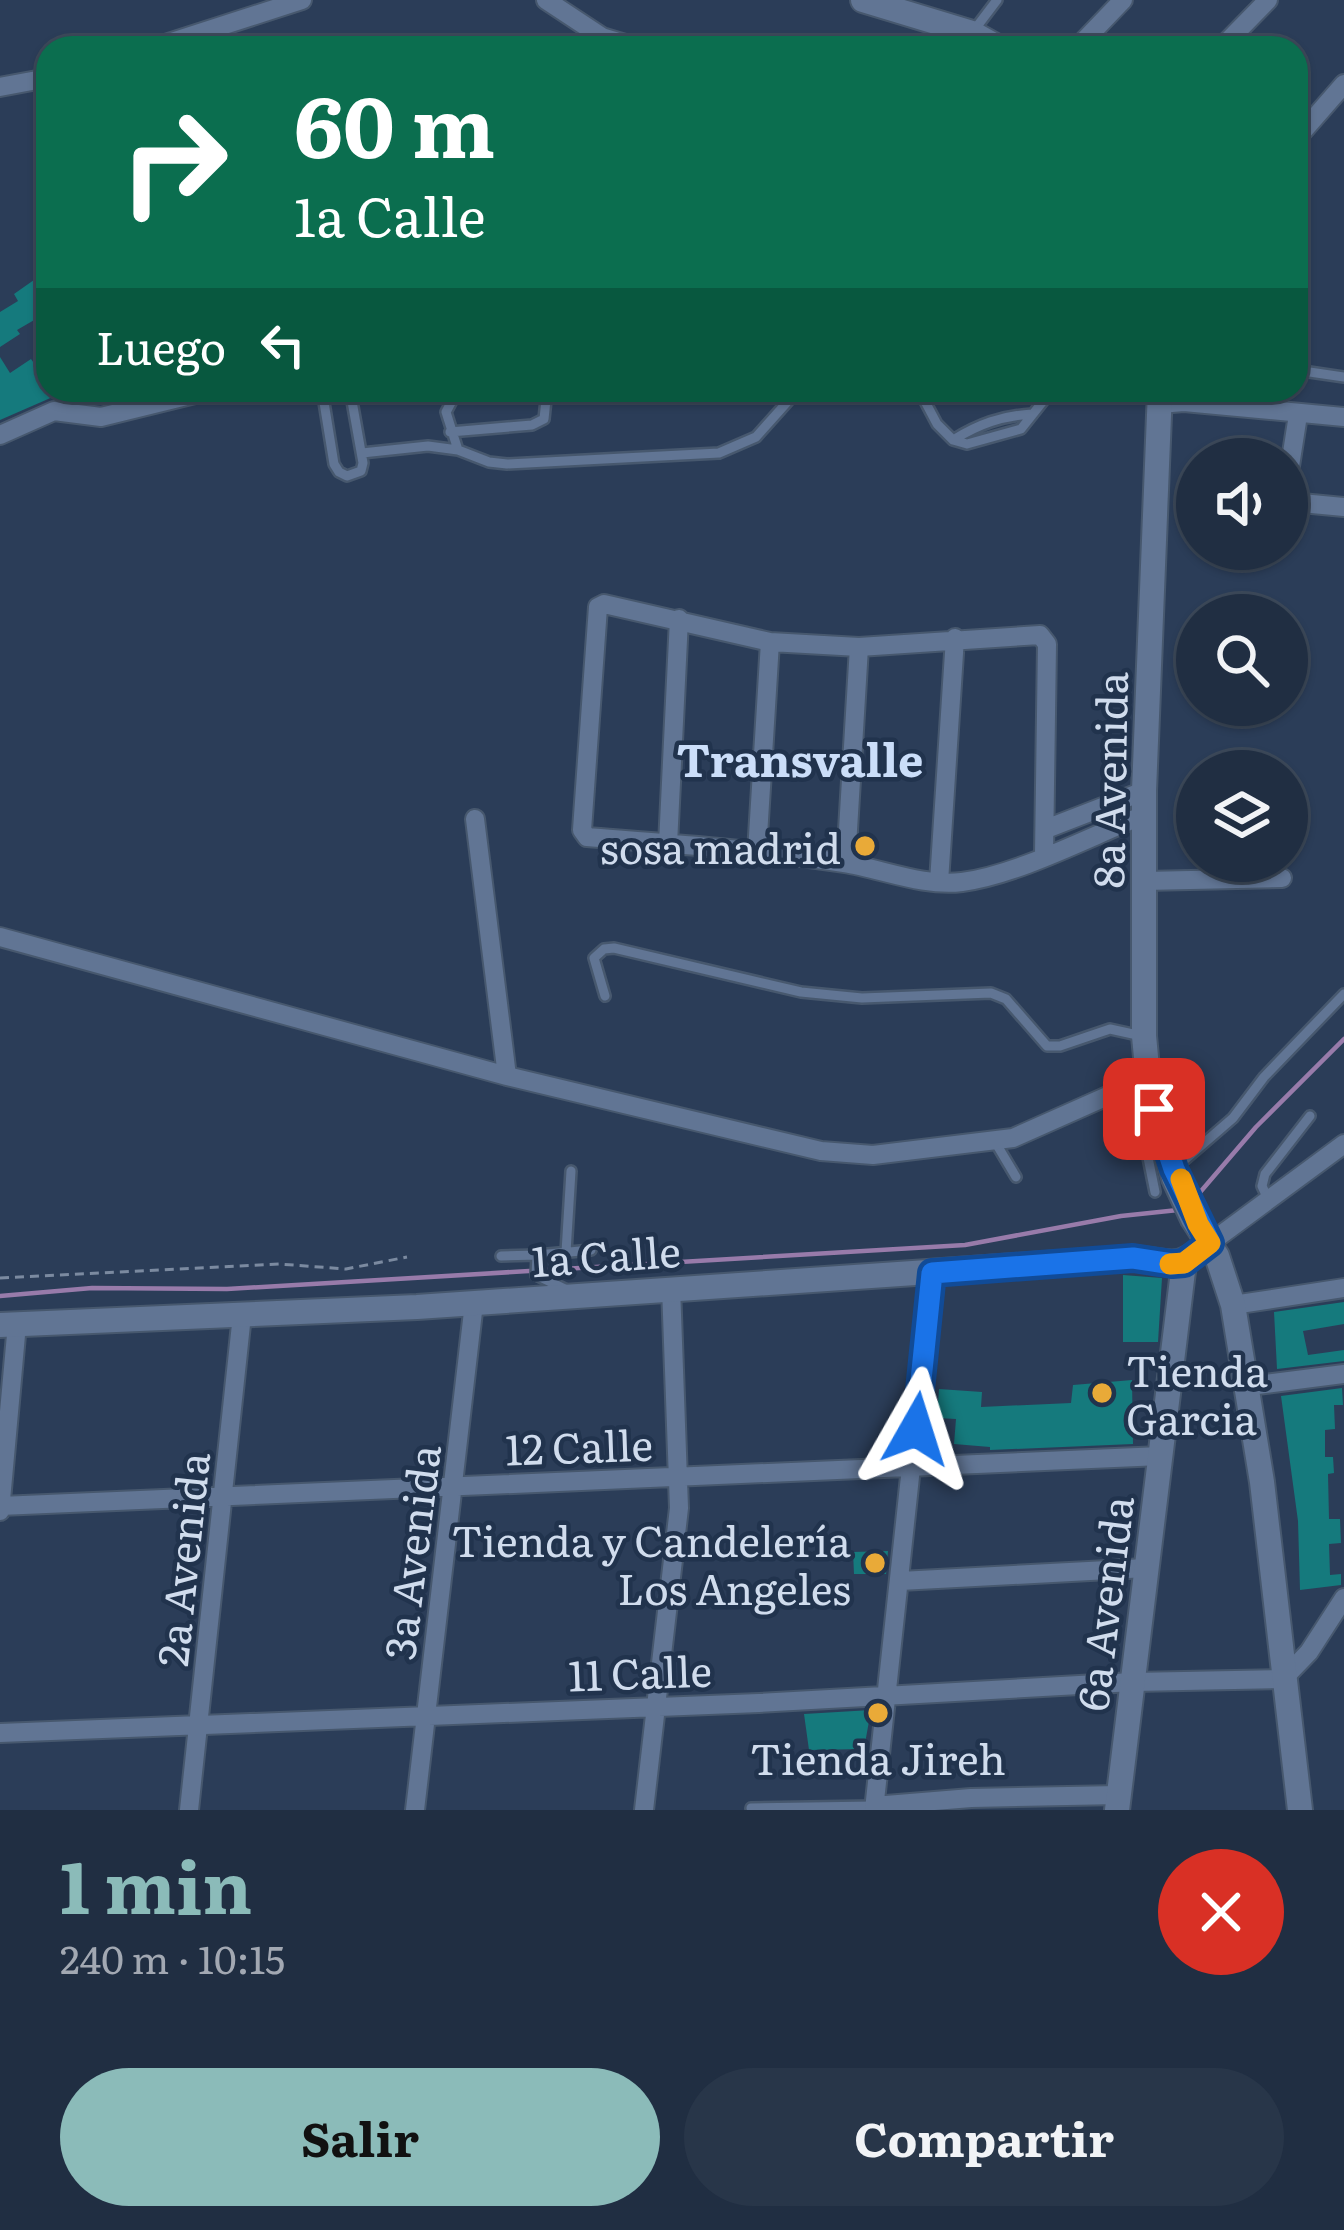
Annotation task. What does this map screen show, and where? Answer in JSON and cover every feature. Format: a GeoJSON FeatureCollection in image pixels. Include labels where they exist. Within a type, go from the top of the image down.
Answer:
{"type":"FeatureCollection","features":[{"type":"Feature","properties":{"kind":"street"},"geometry":{"type":"LineString","coordinates":[[190,36],[302,0]]}},
{"type":"Feature","properties":{"kind":"street"},"geometry":{"type":"LineString","coordinates":[[546,0],[600,36]]}},
{"type":"Feature","properties":{"kind":"street"},"geometry":{"type":"LineString","coordinates":[[1088,36],[1123,0]]}},
{"type":"Feature","properties":{"kind":"street"},"geometry":{"type":"LineString","coordinates":[[1233,36],[1268,0]]}},
{"type":"Feature","properties":{"kind":"street"},"geometry":{"type":"LineString","coordinates":[[874,2],[977,36]]}},
{"type":"Feature","properties":{"kind":"street"},"geometry":{"type":"LineString","coordinates":[[0,87],[36,80]]}},
{"type":"Feature","properties":{"kind":"street"},"geometry":{"type":"LineString","coordinates":[[1308,125],[1344,84]]}},
{"type":"Feature","properties":{"kind":"street"},"geometry":{"type":"LineString","coordinates":[[0,435],[54,411],[100,417],[162,402]]}},
{"type":"Feature","properties":{"kind":"street","name":"8a Avenida"},"geometry":{"type":"LineString","coordinates":[[1159,402],[1144,803],[1148,1078],[1171,1179],[1200,1226],[1234,1305],[1249,1386],[1300,1810]]}},
{"type":"Feature","properties":{"kind":"street"},"geometry":{"type":"LineString","coordinates":[[1184,402],[1344,417]]}},
{"type":"Feature","properties":{"kind":"street"},"geometry":{"type":"LineString","coordinates":[[1294,438],[1298,415]]}},
{"type":"Feature","properties":{"kind":"street"},"geometry":{"type":"LineString","coordinates":[[1308,504],[1344,507]]}},
{"type":"Feature","properties":{"kind":"street"},"geometry":{"type":"LineString","coordinates":[[1044,855],[1045,639],[1040,635],[859,647],[770,642],[680,619],[604,604],[598,607],[582,830],[587,837],[757,852],[962,882],[1044,855],[1144,803]]}},
{"type":"Feature","properties":{"kind":"street"},"geometry":{"type":"LineString","coordinates":[[668,844],[680,619]]}},
{"type":"Feature","properties":{"kind":"street"},"geometry":{"type":"LineString","coordinates":[[939,882],[956,638]]}},
{"type":"Feature","properties":{"kind":"street"},"geometry":{"type":"LineString","coordinates":[[757,852],[770,642]]}},
{"type":"Feature","properties":{"kind":"street"},"geometry":{"type":"LineString","coordinates":[[846,863],[859,647]]}},
{"type":"Feature","properties":{"kind":"street"},"geometry":{"type":"LineString","coordinates":[[1046,829],[1144,803]]}},
{"type":"Feature","properties":{"kind":"street"},"geometry":{"type":"LineString","coordinates":[[475,819],[507,1076]]}},
{"type":"Feature","properties":{"kind":"street"},"geometry":{"type":"LineString","coordinates":[[1144,880],[1176,880]]}},
{"type":"Feature","properties":{"kind":"street"},"geometry":{"type":"LineString","coordinates":[[0,937],[507,1076],[821,1151],[873,1155],[994,1140],[1032,1131],[1148,1078]]}},
{"type":"Feature","properties":{"kind":"street"},"geometry":{"type":"LineString","coordinates":[[1178,1264],[1200,1226],[1268,1199],[1344,1144]]}},
{"type":"Feature","properties":{"kind":"street","name":"1a Calle"},"geometry":{"type":"LineString","coordinates":[[9,1324],[474,1303],[1133,1258],[1178,1264]]}},
{"type":"Feature","properties":{"kind":"street","name":"6a Avenida"},"geometry":{"type":"LineString","coordinates":[[1112,1802],[1178,1264]]}},
{"type":"Feature","properties":{"kind":"street"},"geometry":{"type":"LineString","coordinates":[[932,1273],[874,1808],[1112,1802]]}},
{"type":"Feature","properties":{"kind":"street"},"geometry":{"type":"LineString","coordinates":[[644,1810],[680,1478],[671,1287]]}},
{"type":"Feature","properties":{"kind":"street"},"geometry":{"type":"LineString","coordinates":[[1234,1305],[1344,1288]]}},
{"type":"Feature","properties":{"kind":"street","name":"3a Avenida"},"geometry":{"type":"LineString","coordinates":[[415,1810],[474,1303]]}},
{"type":"Feature","properties":{"kind":"street","name":"2a Avenida"},"geometry":{"type":"LineString","coordinates":[[188,1810],[242,1315]]}},
{"type":"Feature","properties":{"kind":"street"},"geometry":{"type":"LineString","coordinates":[[0,1507],[9,1324]]}},
{"type":"Feature","properties":{"kind":"street"},"geometry":{"type":"LineString","coordinates":[[1249,1386],[1344,1374]]}},
{"type":"Feature","properties":{"kind":"street","name":"12 Calle"},"geometry":{"type":"LineString","coordinates":[[0,1507],[1155,1456]]}},
{"type":"Feature","properties":{"kind":"street"},"geometry":{"type":"LineString","coordinates":[[899,1581],[1140,1569]]}},
{"type":"Feature","properties":{"kind":"street"},"geometry":{"type":"LineString","coordinates":[[1283,1679],[1309,1652],[1344,1598]]}},
{"type":"Feature","properties":{"kind":"street","name":"11 Calle"},"geometry":{"type":"LineString","coordinates":[[0,1733],[1283,1679]]}},
{"type":"Feature","properties":{"kind":"lane"},"geometry":{"type":"LineString","coordinates":[[972,33],[997,0]]}},
{"type":"Feature","properties":{"kind":"lane"},"geometry":{"type":"LineString","coordinates":[[1308,372],[1344,377]]}},
{"type":"Feature","properties":{"kind":"lane"},"geometry":{"type":"LineString","coordinates":[[324,402],[339,472],[346,476],[361,471],[352,402]]}},
{"type":"Feature","properties":{"kind":"lane"},"geometry":{"type":"LineString","coordinates":[[451,402],[446,412],[458,451]]}},
{"type":"Feature","properties":{"kind":"lane"},"geometry":{"type":"LineString","coordinates":[[449,432],[532,425],[544,419],[546,402]]}},
{"type":"Feature","properties":{"kind":"lane"},"geometry":{"type":"LineString","coordinates":[[362,453],[428,446],[507,464],[719,453],[756,437],[787,402]]}},
{"type":"Feature","properties":{"kind":"lane"},"geometry":{"type":"LineString","coordinates":[[925,402],[937,424],[953,440],[967,444],[1021,429],[1043,402]]}},
{"type":"Feature","properties":{"kind":"lane"},"geometry":{"type":"LineString","coordinates":[[953,440],[992,420],[1034,414]]}},
{"type":"Feature","properties":{"kind":"lane"},"geometry":{"type":"LineString","coordinates":[[605,996],[594,958],[614,948],[821,994],[908,998],[992,993],[1006,999],[1047,1046],[1110,1029],[1144,1036]]}},
{"type":"Feature","properties":{"kind":"lane"},"geometry":{"type":"LineString","coordinates":[[1171,1179],[1233,1118],[1264,1077],[1344,994]]}},
{"type":"Feature","properties":{"kind":"lane"},"geometry":{"type":"LineString","coordinates":[[1268,1199],[1262,1186],[1265,1174],[1310,1117]]}},
{"type":"Feature","properties":{"kind":"lane"},"geometry":{"type":"LineString","coordinates":[[994,1140],[1016,1177]]}},
{"type":"Feature","properties":{"kind":"lane"},"geometry":{"type":"LineString","coordinates":[[566,1252],[571,1172]]}},
{"type":"Feature","properties":{"kind":"lane"},"geometry":{"type":"LineString","coordinates":[[501,1256],[537,1258],[591,1250]]}},
{"type":"Feature","properties":{"kind":"lane"},"geometry":{"type":"LineString","coordinates":[[537,1258],[536,1275],[578,1294]]}},
{"type":"Feature","properties":{"kind":"lane"},"geometry":{"type":"LineString","coordinates":[[751,1808],[874,1808]]}},
{"type":"Feature","properties":{"kind":"path"},"geometry":{"type":"LineString","coordinates":[[0,1278],[279,1264],[346,1269],[407,1257]]}},
{"type":"Feature","properties":{"kind":"building"},"geometry":{"type":"Polygon","coordinates":[[[36,279],[36,319],[0,347],[0,312],[18,301],[14,294],[36,279]]]}},
{"type":"Feature","properties":{"kind":"building"},"geometry":{"type":"Polygon","coordinates":[[[0,357],[10,373],[31,359],[36,366],[36,402],[41,402],[0,420],[0,357]]]}},
{"type":"Feature","properties":{"kind":"building"},"geometry":{"type":"Polygon","coordinates":[[[1123,1275],[1162,1278],[1158,1342],[1123,1342],[1123,1275]]]}},
{"type":"Feature","properties":{"kind":"building"},"geometry":{"type":"Polygon","coordinates":[[[1344,1302],[1344,1324],[1303,1331],[1308,1355],[1344,1350],[1344,1361],[1277,1369],[1274,1312],[1344,1302]]]}},
{"type":"Feature","properties":{"kind":"building"},"geometry":{"type":"Polygon","coordinates":[[[1132,1380],[1133,1444],[990,1450],[954,1444],[956,1419],[937,1418],[939,1389],[982,1392],[981,1407],[1071,1403],[1073,1385],[1132,1380]]]}},
{"type":"Feature","properties":{"kind":"building"},"geometry":{"type":"Polygon","coordinates":[[[1342,1388],[1343,1405],[1334,1405],[1335,1429],[1325,1430],[1325,1457],[1333,1457],[1334,1473],[1328,1474],[1329,1519],[1340,1519],[1341,1543],[1329,1544],[1330,1575],[1341,1574],[1341,1585],[1300,1590],[1298,1521],[1281,1396],[1342,1388]]]}},
{"type":"Feature","properties":{"kind":"building","name":"Tienda y Candelería Los Angeles"},"geometry":{"type":"Polygon","coordinates":[[[888,1551],[886,1574],[854,1574],[853,1552],[888,1551]]]}},
{"type":"Feature","properties":{"kind":"building"},"geometry":{"type":"Polygon","coordinates":[[[871,1710],[864,1749],[809,1750],[804,1714],[871,1710]]]}},
{"type":"Feature","properties":{"kind":"waterway"},"geometry":{"type":"LineString","coordinates":[[1196,1197],[1256,1127],[1344,1039]]}},
{"type":"Feature","properties":{"kind":"waterway"},"geometry":{"type":"LineString","coordinates":[[0,1296],[92,1288],[227,1289],[965,1245],[1178,1210]]}},
{"type":"Feature","properties":{"kind":"slow traffic"},"geometry":{"type":"LineString","coordinates":[[1170,1264],[1184,1263],[1210,1243],[1181,1179]]}},
{"type":"Feature","properties":{"kind":"place","name":"sosa madrid"},"geometry":{"type":"Point","coordinates":[865,846]}},
{"type":"Feature","properties":{"kind":"place","name":"Tienda Garcia"},"geometry":{"type":"Point","coordinates":[1102,1393]}},
{"type":"Feature","properties":{"kind":"place","name":"Tienda y Candelería Los Angeles"},"geometry":{"type":"Point","coordinates":[875,1563]}},
{"type":"Feature","properties":{"kind":"place","name":"Tienda Jireh"},"geometry":{"type":"Point","coordinates":[878,1713]}},
{"type":"Feature","properties":{"kind":"district","name":"Transvalle"},"geometry":{"type":"Point","coordinates":[800,757]}},
{"type":"Feature","properties":{"kind":"route"},"geometry":{"type":"LineString","coordinates":[[916,1429],[932,1273],[1133,1258],[1184,1263],[1210,1243],[1174,1169],[1154,1109]]}}]}
